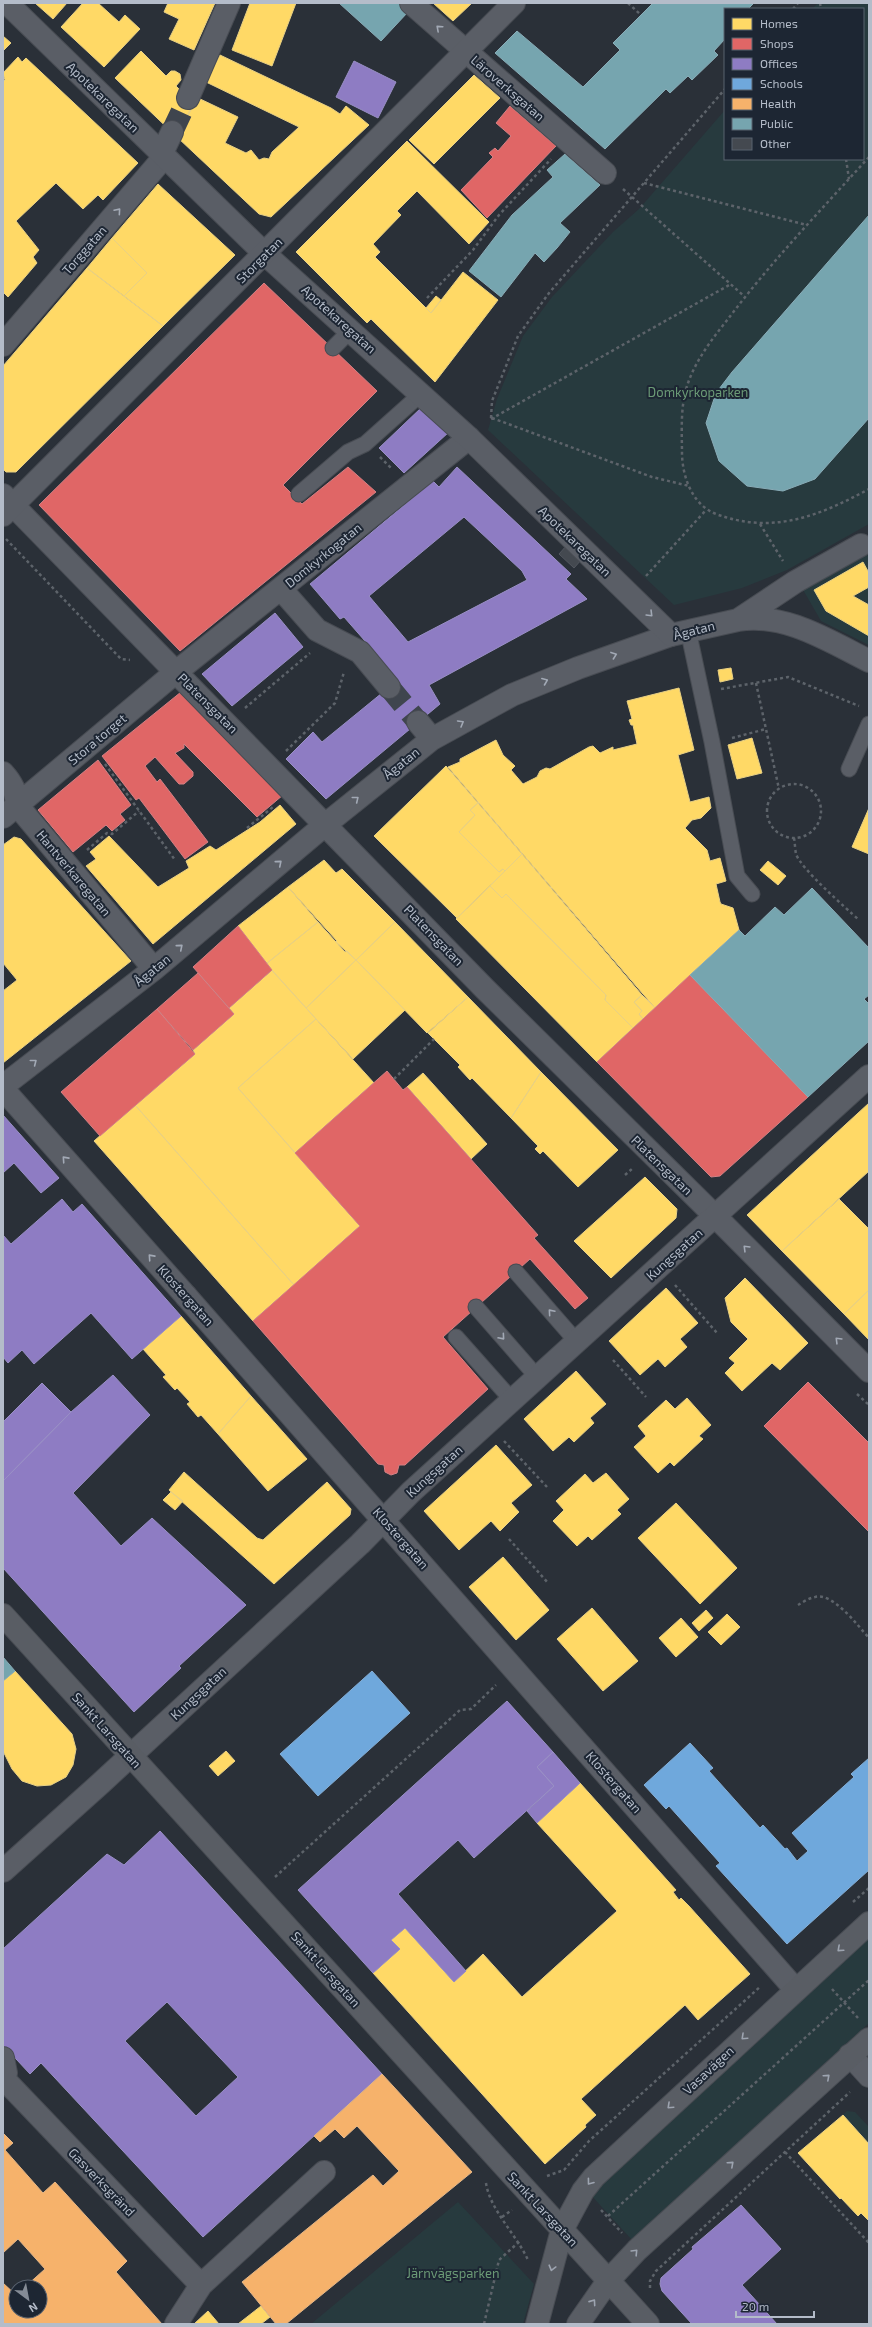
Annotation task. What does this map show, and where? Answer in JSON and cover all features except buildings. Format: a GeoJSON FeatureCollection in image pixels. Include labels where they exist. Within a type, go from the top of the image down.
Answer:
{"type":"FeatureCollection","features":[{"type":"Feature","properties":{"kind":"main road","name":"Sankt Larsgatan"},"geometry":{"type":"LineString","coordinates":[[3,1615],[648,2324]]}},
{"type":"Feature","properties":{"kind":"main road","name":"Vasavägen"},"geometry":{"type":"LineString","coordinates":[[537,2324],[562,2230],[583,2191],[594,2177],[869,1923]]}},
{"type":"Feature","properties":{"kind":"main road"},"geometry":{"type":"LineString","coordinates":[[578,2324],[608,2281],[637,2250],[850,2055],[865,2030]]}},
{"type":"Feature","properties":{"kind":"street","name":"Apotekaregatan"},"geometry":{"type":"LineString","coordinates":[[7,3],[265,254],[352,329],[469,438],[636,586],[679,633]]}},
{"type":"Feature","properties":{"kind":"street"},"geometry":{"type":"LineString","coordinates":[[188,98],[230,3]]}},
{"type":"Feature","properties":{"kind":"street","name":"Läroverksgatan"},"geometry":{"type":"LineString","coordinates":[[411,3],[605,173]]}},
{"type":"Feature","properties":{"kind":"street","name":"Storgatan"},"geometry":{"type":"LineString","coordinates":[[6,505],[265,254],[514,3]]}},
{"type":"Feature","properties":{"kind":"street","name":"Torggatan"},"geometry":{"type":"LineString","coordinates":[[3,345],[163,155],[172,132]]}},
{"type":"Feature","properties":{"kind":"street","name":"Domkyrkogatan"},"geometry":{"type":"LineString","coordinates":[[176,672],[469,438]]}},
{"type":"Feature","properties":{"kind":"street","name":"Platensgatan"},"geometry":{"type":"LineString","coordinates":[[6,505],[176,672],[292,789],[485,989],[715,1216],[869,1371]]}},
{"type":"Feature","properties":{"kind":"street","name":"Ågatan"},"geometry":{"type":"LineString","coordinates":[[3,1086],[154,969],[326,824],[432,739],[512,695],[578,668],[679,633],[738,620],[794,582],[861,545]]}},
{"type":"Feature","properties":{"kind":"street"},"geometry":{"type":"LineString","coordinates":[[281,589],[317,630],[360,652],[389,687]]}},
{"type":"Feature","properties":{"kind":"street"},"geometry":{"type":"LineString","coordinates":[[738,620],[751,618],[793,625],[869,661]]}},
{"type":"Feature","properties":{"kind":"street","name":"Stora torget"},"geometry":{"type":"LineString","coordinates":[[10,811],[176,672]]}},
{"type":"Feature","properties":{"kind":"street"},"geometry":{"type":"LineString","coordinates":[[418,722],[432,739]]}},
{"type":"Feature","properties":{"kind":"street","name":"Hantverkaregatan"},"geometry":{"type":"LineString","coordinates":[[3,772],[11,781],[16,793],[10,811],[68,866],[154,969]]}},
{"type":"Feature","properties":{"kind":"street","name":"Kungsgatan"},"geometry":{"type":"LineString","coordinates":[[3,1871],[131,1756],[384,1520],[407,1496],[869,1076]]}},
{"type":"Feature","properties":{"kind":"street","name":"Klostergatan"},"geometry":{"type":"LineString","coordinates":[[3,1090],[384,1520],[795,1990]]}},
{"type":"Feature","properties":{"kind":"street"},"geometry":{"type":"LineString","coordinates":[[850,2055],[869,2076]]}},
{"type":"Feature","properties":{"kind":"street","name":"Gasverksgränd"},"geometry":{"type":"LineString","coordinates":[[3,2058],[6,2073],[3,2079],[201,2285]]}},
{"type":"Feature","properties":{"kind":"street"},"geometry":{"type":"LineString","coordinates":[[176,2324],[201,2285],[324,2172]]}},
{"type":"Feature","properties":{"kind":"lane"},"geometry":{"type":"LineString","coordinates":[[333,348],[352,329]]}},
{"type":"Feature","properties":{"kind":"lane"},"geometry":{"type":"LineString","coordinates":[[299,494],[348,452],[365,444],[422,394]]}},
{"type":"Feature","properties":{"kind":"lane"},"geometry":{"type":"LineString","coordinates":[[679,633],[700,693],[712,742],[738,876],[752,894]]}},
{"type":"Feature","properties":{"kind":"lane"},"geometry":{"type":"LineString","coordinates":[[849,769],[869,724]]}},
{"type":"Feature","properties":{"kind":"lane"},"geometry":{"type":"LineString","coordinates":[[516,1272],[577,1342]]}},
{"type":"Feature","properties":{"kind":"lane"},"geometry":{"type":"LineString","coordinates":[[476,1307],[538,1378]]}},
{"type":"Feature","properties":{"kind":"lane"},"geometry":{"type":"LineString","coordinates":[[456,1337],[512,1400]]}},
{"type":"Feature","properties":{"kind":"path"},"geometry":{"type":"LineString","coordinates":[[628,3],[641,15]]}},
{"type":"Feature","properties":{"kind":"path"},"geometry":{"type":"LineString","coordinates":[[490,419],[492,401],[518,336],[550,293],[724,90]]}},
{"type":"Feature","properties":{"kind":"path"},"geometry":{"type":"LineString","coordinates":[[427,298],[473,250],[499,215],[568,141]]}},
{"type":"Feature","properties":{"kind":"path"},"geometry":{"type":"LineString","coordinates":[[869,157],[744,296],[694,368],[687,386],[683,404],[682,454],[683,466],[688,486],[696,499],[706,510],[735,519],[760,524],[796,520],[817,514],[869,489]]}},
{"type":"Feature","properties":{"kind":"path"},"geometry":{"type":"LineString","coordinates":[[846,160],[849,179]]}},
{"type":"Feature","properties":{"kind":"path"},"geometry":{"type":"LineString","coordinates":[[644,183],[808,225]]}},
{"type":"Feature","properties":{"kind":"path"},"geometry":{"type":"LineString","coordinates":[[632,197],[744,296]]}},
{"type":"Feature","properties":{"kind":"path"},"geometry":{"type":"LineString","coordinates":[[490,419],[731,284]]}},
{"type":"Feature","properties":{"kind":"path"},"geometry":{"type":"LineString","coordinates":[[490,419],[652,477],[688,486]]}},
{"type":"Feature","properties":{"kind":"path"},"geometry":{"type":"LineString","coordinates":[[365,444],[394,470]]}},
{"type":"Feature","properties":{"kind":"path"},"geometry":{"type":"LineString","coordinates":[[636,586],[706,510]]}},
{"type":"Feature","properties":{"kind":"path"},"geometry":{"type":"LineString","coordinates":[[760,524],[780,557]]}},
{"type":"Feature","properties":{"kind":"path"},"geometry":{"type":"LineString","coordinates":[[287,750],[335,703],[344,678],[345,644]]}},
{"type":"Feature","properties":{"kind":"path"},"geometry":{"type":"LineString","coordinates":[[248,705],[308,655]]}},
{"type":"Feature","properties":{"kind":"path"},"geometry":{"type":"LineString","coordinates":[[700,693],[788,678],[862,707]]}},
{"type":"Feature","properties":{"kind":"path"},"geometry":{"type":"LineString","coordinates":[[756,683],[779,789]]}},
{"type":"Feature","properties":{"kind":"path"},"geometry":{"type":"LineString","coordinates":[[712,742],[766,729]]}},
{"type":"Feature","properties":{"kind":"path"},"geometry":{"type":"LineString","coordinates":[[90,744],[174,860]]}},
{"type":"Feature","properties":{"kind":"path"},"geometry":{"type":"LineString","coordinates":[[788,785],[798,785],[811,791],[820,803],[821,813],[816,827],[804,836],[794,838],[785,837],[776,832],[770,824],[767,815],[768,805],[772,796],[779,789],[788,785]]}},
{"type":"Feature","properties":{"kind":"path"},"geometry":{"type":"LineString","coordinates":[[247,828],[292,789]]}},
{"type":"Feature","properties":{"kind":"path"},"geometry":{"type":"LineString","coordinates":[[68,866],[107,833],[112,834],[139,811]]}},
{"type":"Feature","properties":{"kind":"path"},"geometry":{"type":"LineString","coordinates":[[794,838],[796,854],[823,886],[860,920]]}},
{"type":"Feature","properties":{"kind":"path"},"geometry":{"type":"LineString","coordinates":[[394,1079],[434,1039]]}},
{"type":"Feature","properties":{"kind":"path"},"geometry":{"type":"LineString","coordinates":[[659,1267],[717,1333]]}},
{"type":"Feature","properties":{"kind":"path"},"geometry":{"type":"LineString","coordinates":[[613,1360],[646,1397]]}},
{"type":"Feature","properties":{"kind":"path"},"geometry":{"type":"LineString","coordinates":[[488,1423],[547,1487]]}},
{"type":"Feature","properties":{"kind":"path"},"geometry":{"type":"LineString","coordinates":[[509,1539],[548,1583]]}},
{"type":"Feature","properties":{"kind":"path"},"geometry":{"type":"LineString","coordinates":[[798,1605],[816,1596],[826,1597],[835,1602],[869,1638]]}},
{"type":"Feature","properties":{"kind":"path"},"geometry":{"type":"LineString","coordinates":[[257,1894],[460,1710],[471,1709],[514,1669]]}},
{"type":"Feature","properties":{"kind":"path"},"geometry":{"type":"LineString","coordinates":[[848,1907],[869,1888]]}},
{"type":"Feature","properties":{"kind":"path"},"geometry":{"type":"LineString","coordinates":[[484,2324],[499,2260],[520,2241],[502,2217],[531,2197],[547,2176],[564,2170],[589,2141],[778,1970]]}},
{"type":"Feature","properties":{"kind":"path"},"geometry":{"type":"LineString","coordinates":[[608,2216],[869,1980]]}},
{"type":"Feature","properties":{"kind":"path"},"geometry":{"type":"LineString","coordinates":[[830,1985],[865,2030]]}},
{"type":"Feature","properties":{"kind":"path"},"geometry":{"type":"LineString","coordinates":[[632,2307],[650,2290],[650,2281],[656,2271],[869,2076]]}},
{"type":"Feature","properties":{"kind":"path"},"geometry":{"type":"LineString","coordinates":[[785,2152],[869,2243]]}},
{"type":"Feature","properties":{"kind":"path"},"geometry":{"type":"LineString","coordinates":[[564,2170],[608,2216],[656,2271]]}},
{"type":"Feature","properties":{"kind":"green space","name":"Domkyrkoparken"},"geometry":{"type":"Polygon","coordinates":[[[818,3],[866,3],[869,5],[869,524],[787,570],[742,588],[674,605],[488,430],[497,399],[523,336],[552,297],[613,232],[639,209],[724,111],[724,160],[864,160],[864,8],[813,8],[818,3]]]}},
{"type":"Feature","properties":{"kind":"green space"},"geometry":{"type":"Polygon","coordinates":[[[869,550],[869,645],[821,621],[802,588],[869,550]]]}},
{"type":"Feature","properties":{"kind":"green space"},"geometry":{"type":"Polygon","coordinates":[[[869,1936],[869,2023],[632,2240],[589,2193],[869,1936]]]}},
{"type":"Feature","properties":{"kind":"green space"},"geometry":{"type":"Polygon","coordinates":[[[847,2111],[855,2112],[869,2127],[869,2144],[843,2115],[847,2111]]]}},
{"type":"Feature","properties":{"kind":"green space","name":"Järnvägsparken"},"geometry":{"type":"Polygon","coordinates":[[[458,2202],[534,2284],[523,2324],[311,2324],[458,2202]]]}},
{"type":"Feature","properties":{"kind":"tunnel"},"geometry":{"type":"LineString","coordinates":[[172,132],[188,98]]}},
{"type":"Feature","properties":{"kind":"tunnel"},"geometry":{"type":"LineString","coordinates":[[389,687],[418,722]]}}]}
